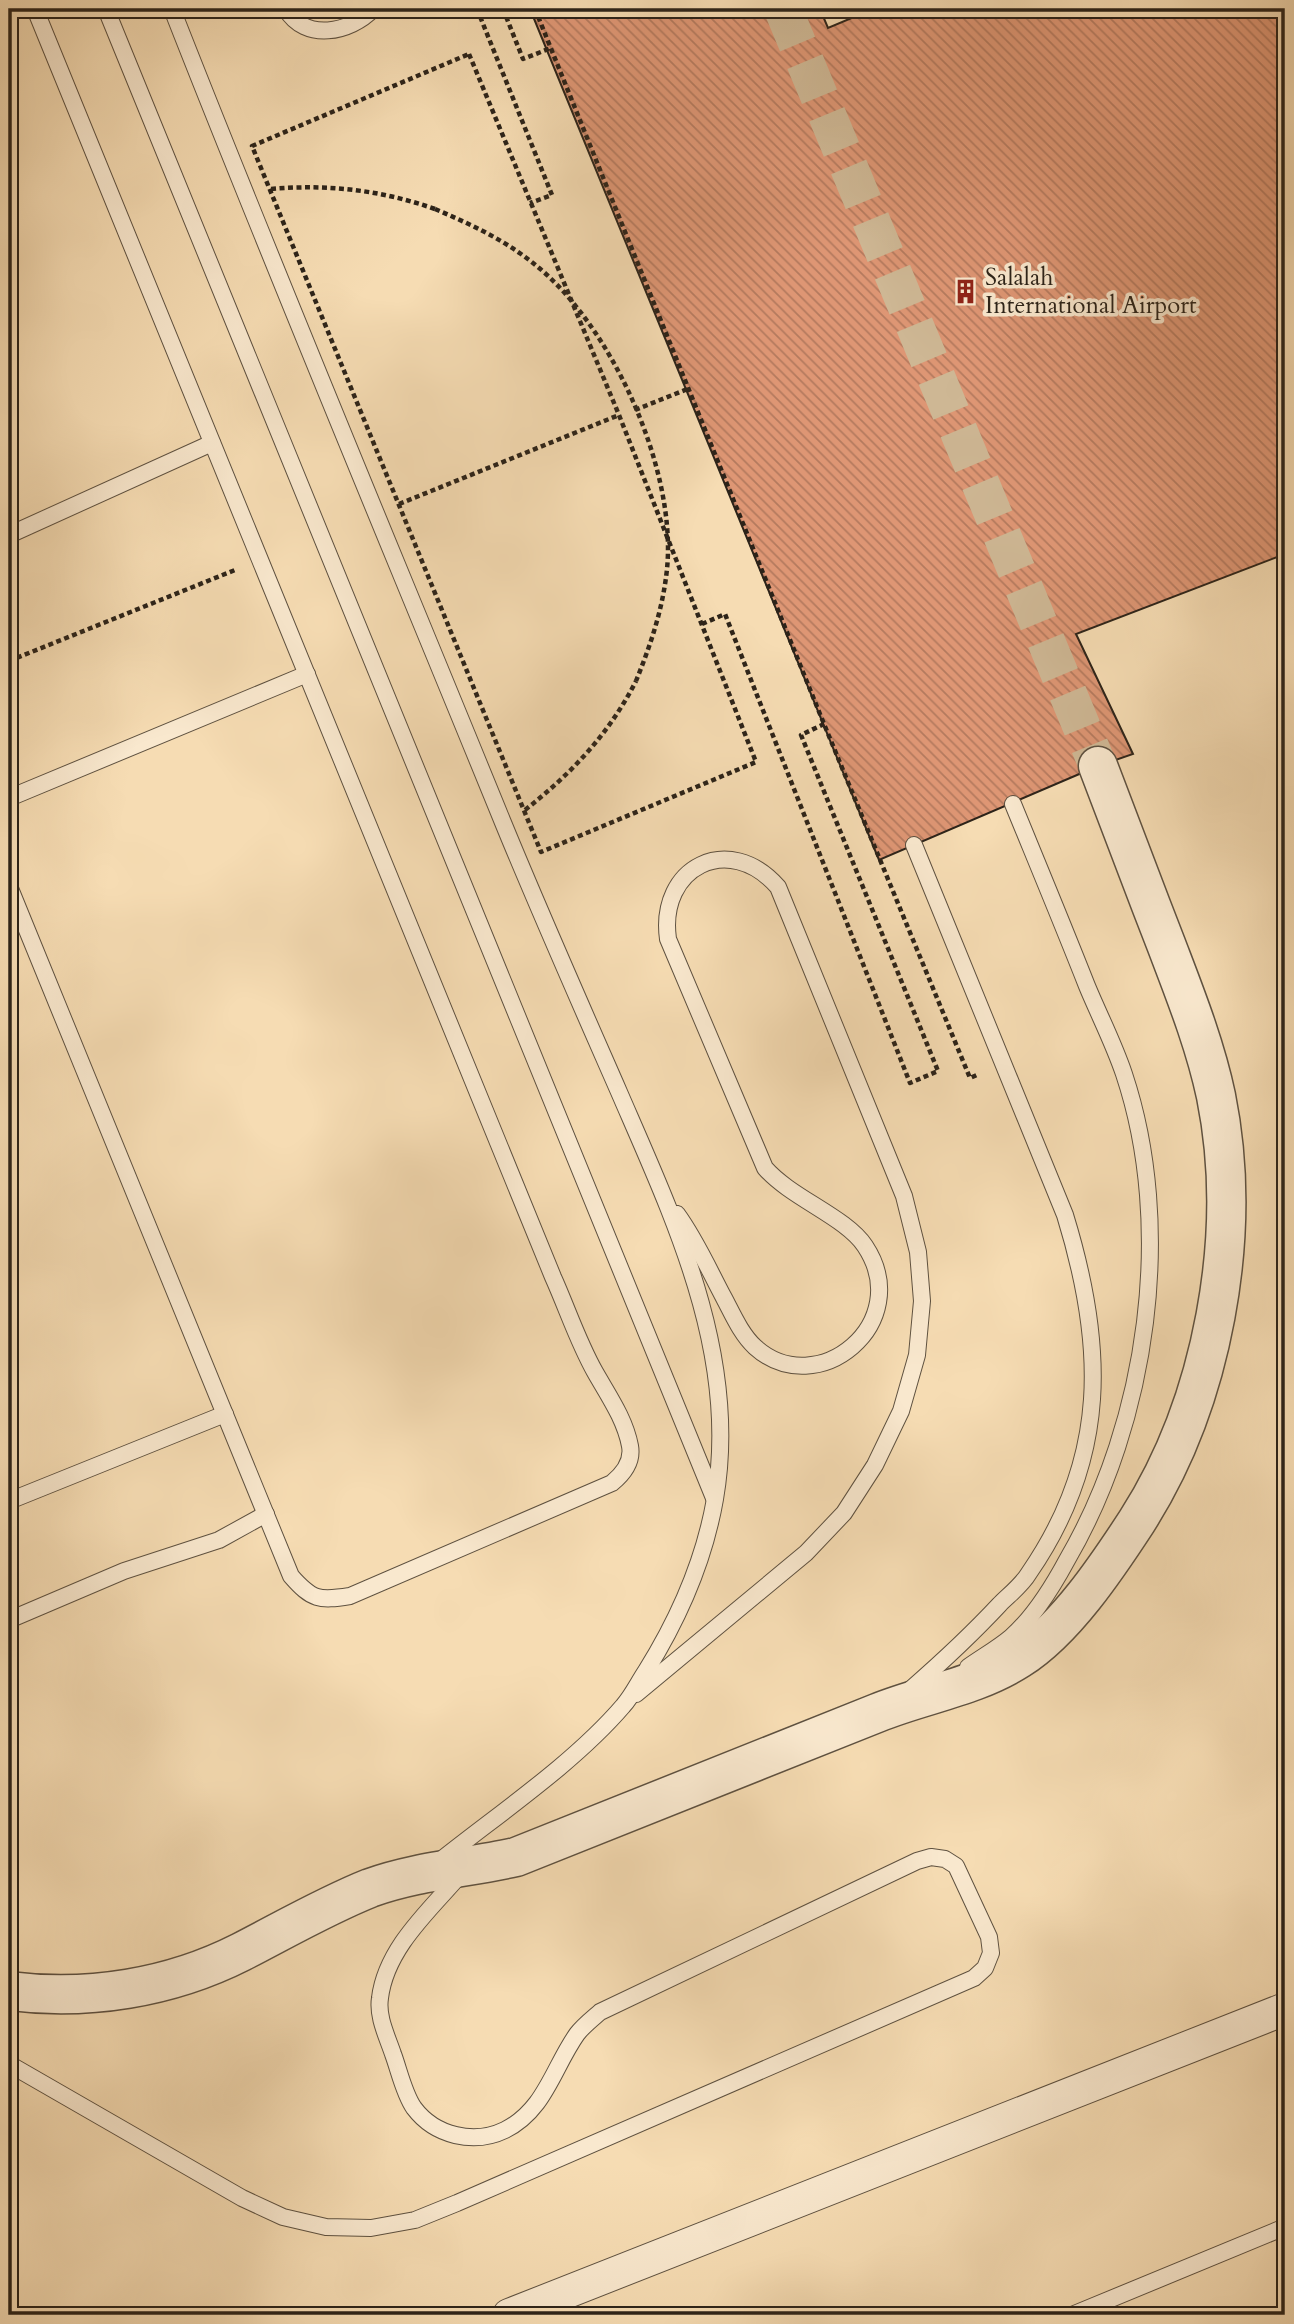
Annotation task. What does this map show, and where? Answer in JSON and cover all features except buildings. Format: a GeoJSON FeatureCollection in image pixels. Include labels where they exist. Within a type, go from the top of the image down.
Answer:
{"type":"FeatureCollection","features":[{"type":"Feature","properties":{"kind":"street"},"geometry":{"type":"LineString","coordinates":[[9,1991],[40,1995],[108,1993],[176,1979],[239,1953],[318,1910],[372,1888],[426,1873],[516,1857],[885,1710],[976,1682],[1021,1658],[1054,1629],[1108,1567],[1152,1497],[1187,1422],[1210,1343],[1223,1262],[1226,1179],[1216,1097],[1194,1017],[1098,766]]}},
{"type":"Feature","properties":{"kind":"street"},"geometry":{"type":"LineString","coordinates":[[512,2315],[1285,2009]]}},
{"type":"Feature","properties":{"kind":"lane"},"geometry":{"type":"LineString","coordinates":[[9,886],[14,914],[291,1576],[304,1590],[324,1600],[350,1597],[612,1483],[624,1473],[629,1461],[630,1447],[611,1398],[594,1371],[553,1277],[35,9]]}},
{"type":"Feature","properties":{"kind":"lane"},"geometry":{"type":"LineString","coordinates":[[106,9],[715,1500]]}},
{"type":"Feature","properties":{"kind":"lane"},"geometry":{"type":"LineString","coordinates":[[172,9],[232,163],[518,859],[663,1195],[691,1270],[709,1334],[718,1389],[720,1433],[715,1500],[692,1583],[669,1634],[626,1702]]}},
{"type":"Feature","properties":{"kind":"lane"},"geometry":{"type":"LineString","coordinates":[[286,9],[291,17],[307,29],[327,32],[365,18],[373,9]]}},
{"type":"Feature","properties":{"kind":"lane"},"geometry":{"type":"LineString","coordinates":[[9,535],[212,443]]}},
{"type":"Feature","properties":{"kind":"lane"},"geometry":{"type":"LineString","coordinates":[[9,798],[307,674]]}},
{"type":"Feature","properties":{"kind":"lane"},"geometry":{"type":"LineString","coordinates":[[923,1698],[1012,1636],[1050,1590],[1086,1528],[1108,1475],[1129,1410],[1143,1344],[1150,1276],[1148,1208],[1140,1141],[1124,1074],[1013,804]]}},
{"type":"Feature","properties":{"kind":"lane"},"geometry":{"type":"LineString","coordinates":[[885,1710],[939,1665],[1028,1575],[1063,1518],[1084,1451],[1093,1403],[1093,1354],[1088,1304],[1065,1215],[914,845]]}},
{"type":"Feature","properties":{"kind":"lane"},"geometry":{"type":"LineString","coordinates":[[426,1873],[585,1745],[626,1702],[806,1553],[844,1513],[875,1465],[901,1411],[917,1355],[922,1301],[918,1252],[904,1196],[778,887],[766,872],[748,863],[729,859],[710,861],[693,870],[678,883],[669,900],[665,920],[668,939],[765,1168],[776,1181],[846,1227],[864,1244],[876,1267],[880,1291],[875,1315],[864,1336],[846,1353],[824,1363],[800,1366],[777,1360],[756,1348],[739,1327],[697,1246],[663,1195]]}},
{"type":"Feature","properties":{"kind":"lane"},"geometry":{"type":"LineString","coordinates":[[9,1501],[225,1414]]}},
{"type":"Feature","properties":{"kind":"lane"},"geometry":{"type":"LineString","coordinates":[[9,1620],[124,1571],[219,1540],[266,1514]]}},
{"type":"Feature","properties":{"kind":"lane"},"geometry":{"type":"LineString","coordinates":[[1063,1518],[1086,1528]]}},
{"type":"Feature","properties":{"kind":"lane"},"geometry":{"type":"LineString","coordinates":[[9,2064],[242,2198],[283,2217],[326,2227],[371,2228],[415,2220],[974,1978],[985,1968],[991,1953],[989,1937],[956,1866],[945,1859],[931,1857],[917,1861],[600,2012],[577,2034],[548,2090],[528,2114],[506,2129],[482,2138],[459,2137],[432,2126],[413,2107],[382,2024],[379,1998],[389,1969],[405,1938],[466,1868]]}},
{"type":"Feature","properties":{"kind":"lane"},"geometry":{"type":"LineString","coordinates":[[1072,2315],[1285,2227]]}},
{"type":"Feature","properties":{"kind":"path"},"geometry":{"type":"LineString","coordinates":[[477,9],[552,195],[530,203]]}},
{"type":"Feature","properties":{"kind":"path"},"geometry":{"type":"LineString","coordinates":[[503,9],[523,59],[551,48]]}},
{"type":"Feature","properties":{"kind":"path"},"geometry":{"type":"LineString","coordinates":[[535,9],[970,1078],[1002,1064]]}},
{"type":"Feature","properties":{"kind":"path"},"geometry":{"type":"LineString","coordinates":[[469,54],[530,203],[620,415],[756,762],[541,852],[252,146],[469,54]]}},
{"type":"Feature","properties":{"kind":"path"},"geometry":{"type":"LineString","coordinates":[[270,189],[317,187],[382,193],[435,209],[486,232],[524,257],[574,302],[605,344],[635,410],[657,468],[665,508],[667,567],[657,628],[623,707],[589,753],[569,774],[525,811]]}},
{"type":"Feature","properties":{"kind":"path"},"geometry":{"type":"LineString","coordinates":[[635,410],[690,388]]}},
{"type":"Feature","properties":{"kind":"path"},"geometry":{"type":"LineString","coordinates":[[702,624],[725,614],[910,1083],[938,1071],[800,736],[824,724]]}},
{"type":"Feature","properties":{"kind":"tunnel"},"geometry":{"type":"LineString","coordinates":[[783,9],[1098,766]]}},
{"type":"Feature","properties":{"kind":"place","name":"Salalah International Airport"},"geometry":{"type":"Point","coordinates":[965,291]}}]}
